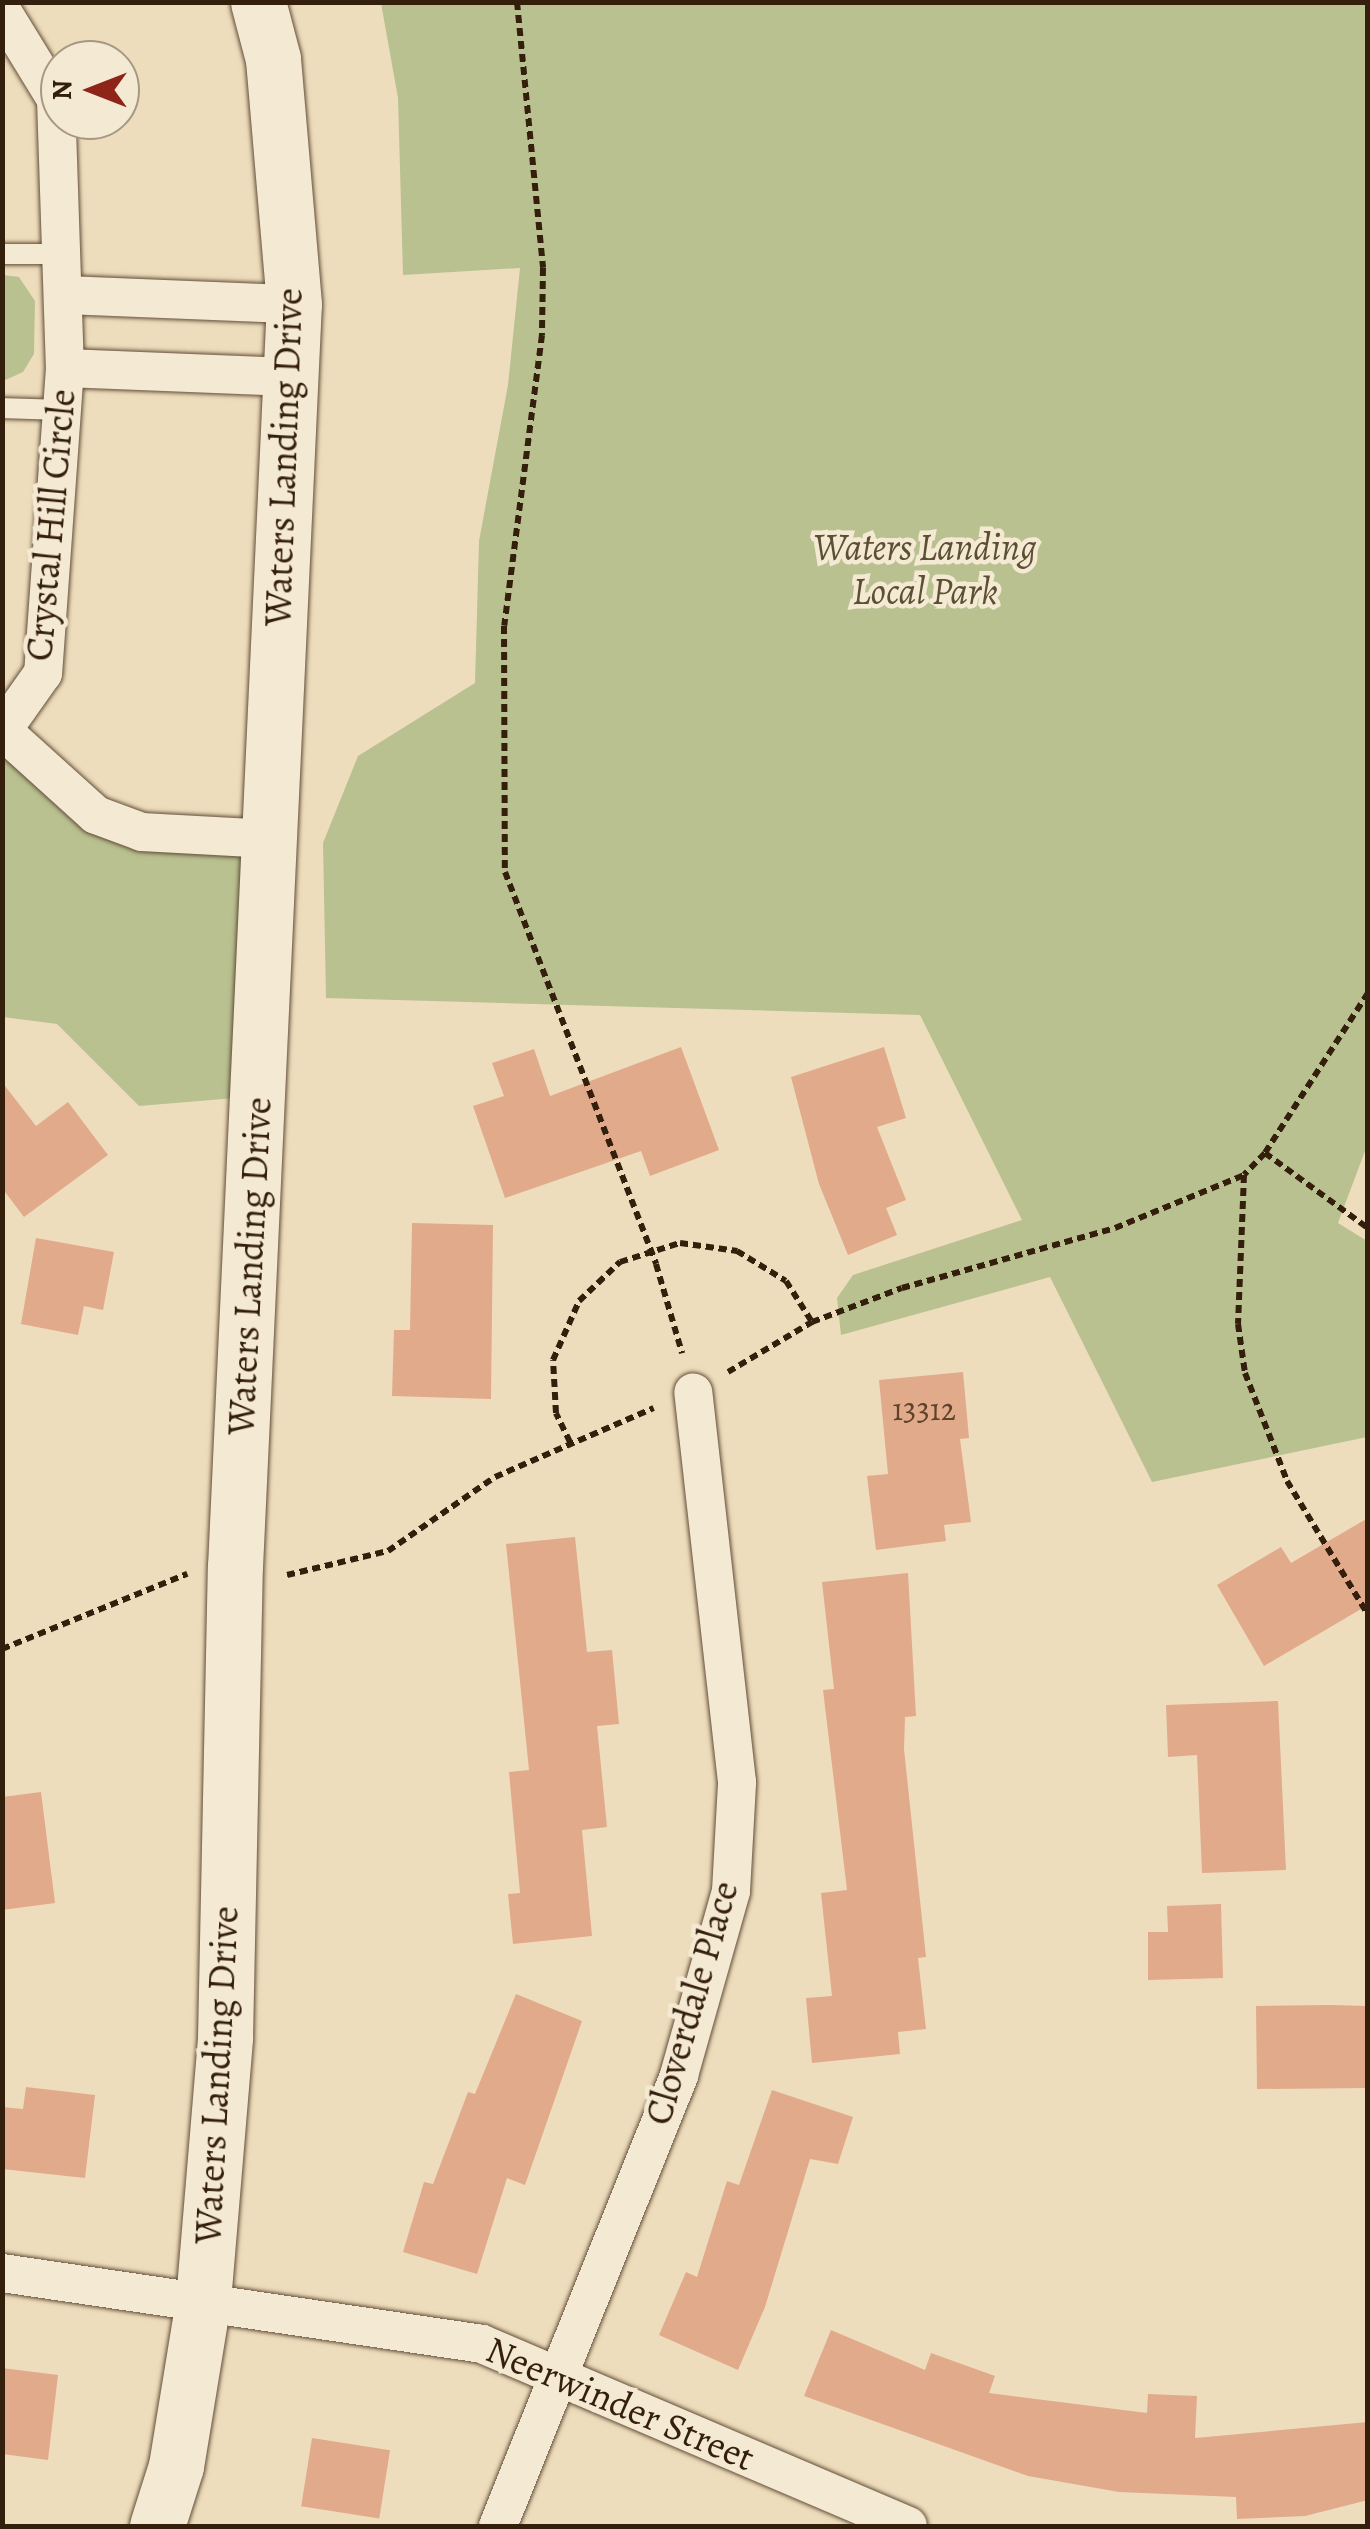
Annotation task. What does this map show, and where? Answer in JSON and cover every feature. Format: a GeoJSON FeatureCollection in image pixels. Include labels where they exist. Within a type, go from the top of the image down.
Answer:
{"type":"FeatureCollection","features":[{"type":"Feature","properties":{"kind":"street","name":"Waters Landing Drive"},"geometry":{"type":"LineString","coordinates":[[157,2526],[176,2466],[203,2301],[224,2037],[235,1567],[294,304],[273,59],[258,2]]}},
{"type":"Feature","properties":{"kind":"street","name":"Crystal Hill Circle"},"geometry":{"type":"LineString","coordinates":[[2,11],[56,99],[65,296],[65,368],[42,673],[3,731]]}},
{"type":"Feature","properties":{"kind":"street"},"geometry":{"type":"LineString","coordinates":[[65,296],[294,304]]}},
{"type":"Feature","properties":{"kind":"street","name":"Crystal Hill Circle"},"geometry":{"type":"LineString","coordinates":[[65,368],[290,377]]}},
{"type":"Feature","properties":{"kind":"street"},"geometry":{"type":"LineString","coordinates":[[3,731],[96,815],[142,832],[270,839]]}},
{"type":"Feature","properties":{"kind":"street","name":"Cloverdale Place"},"geometry":{"type":"LineString","coordinates":[[498,2526],[554,2372],[679,2074],[731,1891],[736,1782],[693,1392]]}},
{"type":"Feature","properties":{"kind":"street","name":"Neerwinder Street"},"geometry":{"type":"LineString","coordinates":[[2,2273],[482,2344],[908,2526]]}},
{"type":"Feature","properties":{"kind":"lane"},"geometry":{"type":"LineString","coordinates":[[2,254],[63,254]]}},
{"type":"Feature","properties":{"kind":"lane"},"geometry":{"type":"LineString","coordinates":[[2,408],[61,410]]}},
{"type":"Feature","properties":{"kind":"path"},"geometry":{"type":"LineString","coordinates":[[517,2],[540,189],[543,284],[504,626],[504,858],[650,1248],[693,1392]]}},
{"type":"Feature","properties":{"kind":"path"},"geometry":{"type":"LineString","coordinates":[[2,1649],[202,1568],[235,1567],[292,1575],[388,1551],[495,1477],[693,1392],[812,1322],[902,1288],[1115,1228],[1244,1175],[1265,1154],[1368,993]]}},
{"type":"Feature","properties":{"kind":"path"},"geometry":{"type":"LineString","coordinates":[[1265,1154],[1368,1228]]}},
{"type":"Feature","properties":{"kind":"path"},"geometry":{"type":"LineString","coordinates":[[1244,1175],[1238,1324],[1245,1373],[1288,1481],[1368,1615]]}},
{"type":"Feature","properties":{"kind":"path"},"geometry":{"type":"LineString","coordinates":[[570,1442],[556,1413],[553,1360],[564,1326],[598,1281],[650,1248],[708,1244],[761,1260],[786,1281],[812,1322]]}},
{"type":"Feature","properties":{"kind":"green space","name":"Waters Landing Local Park"},"geometry":{"type":"Polygon","coordinates":[[[381,3],[1367,3],[1368,1143],[1338,1223],[1367,1241],[1367,1437],[1152,1482],[1050,1277],[841,1335],[837,1298],[853,1275],[1022,1220],[920,1015],[326,998],[323,843],[358,756],[475,683],[479,541],[508,385],[520,268],[403,275],[398,98],[381,3]]]}},
{"type":"Feature","properties":{"kind":"green space"},"geometry":{"type":"Polygon","coordinates":[[[3,275],[19,277],[35,301],[34,354],[23,372],[3,381],[3,275]]]}},
{"type":"Feature","properties":{"kind":"green space"},"geometry":{"type":"Polygon","coordinates":[[[3,731],[96,815],[270,839],[258,1096],[139,1106],[57,1024],[3,1017],[3,731]]]}},
{"type":"Feature","properties":{"kind":"building"},"geometry":{"type":"Polygon","coordinates":[[[681,1047],[719,1150],[650,1176],[641,1151],[505,1198],[473,1106],[504,1096],[492,1063],[534,1049],[550,1096],[681,1047]]]}},
{"type":"Feature","properties":{"kind":"building"},"geometry":{"type":"Polygon","coordinates":[[[884,1047],[906,1118],[877,1127],[906,1200],[886,1208],[897,1235],[848,1255],[819,1184],[791,1077],[884,1047]]]}},
{"type":"Feature","properties":{"kind":"building"},"geometry":{"type":"Polygon","coordinates":[[[2,1082],[36,1126],[68,1102],[108,1155],[24,1217],[2,1188],[2,1082]]]}},
{"type":"Feature","properties":{"kind":"building"},"geometry":{"type":"Polygon","coordinates":[[[412,1223],[493,1225],[491,1399],[392,1396],[394,1330],[410,1330],[412,1223]]]}},
{"type":"Feature","properties":{"kind":"building"},"geometry":{"type":"Polygon","coordinates":[[[36,1238],[114,1252],[103,1310],[84,1306],[78,1335],[21,1324],[36,1238]]]}},
{"type":"Feature","properties":{"kind":"building"},"geometry":{"type":"Polygon","coordinates":[[[963,1372],[969,1438],[960,1439],[971,1522],[944,1525],[946,1541],[876,1550],[867,1476],[888,1474],[879,1380],[963,1372]]]}},
{"type":"Feature","properties":{"kind":"building"},"geometry":{"type":"Polygon","coordinates":[[[1368,1518],[1368,1605],[1264,1666],[1217,1585],[1281,1547],[1291,1563],[1368,1518]]]}},
{"type":"Feature","properties":{"kind":"building"},"geometry":{"type":"Polygon","coordinates":[[[575,1537],[587,1652],[612,1650],[619,1724],[597,1726],[607,1827],[582,1830],[592,1936],[513,1944],[508,1894],[520,1893],[509,1772],[529,1770],[506,1544],[575,1537]]]}},
{"type":"Feature","properties":{"kind":"building"},"geometry":{"type":"Polygon","coordinates":[[[908,1573],[916,1716],[905,1717],[904,1749],[926,1957],[918,1958],[926,2029],[898,2032],[900,2054],[812,2063],[806,1998],[832,1996],[821,1893],[847,1890],[823,1690],[834,1689],[822,1582],[908,1573]]]}},
{"type":"Feature","properties":{"kind":"building"},"geometry":{"type":"Polygon","coordinates":[[[1278,1701],[1286,1870],[1202,1873],[1197,1755],[1168,1757],[1166,1705],[1278,1701]]]}},
{"type":"Feature","properties":{"kind":"building"},"geometry":{"type":"Polygon","coordinates":[[[41,1792],[55,1903],[2,1910],[2,1797],[41,1792]]]}},
{"type":"Feature","properties":{"kind":"building"},"geometry":{"type":"Polygon","coordinates":[[[1221,1904],[1223,1978],[1148,1980],[1148,1932],[1168,1932],[1167,1906],[1221,1904]]]}},
{"type":"Feature","properties":{"kind":"building"},"geometry":{"type":"Polygon","coordinates":[[[516,1994],[582,2021],[525,2185],[507,2178],[477,2274],[403,2252],[424,2182],[433,2184],[468,2092],[475,2094],[516,1994]]]}},
{"type":"Feature","properties":{"kind":"building"},"geometry":{"type":"Polygon","coordinates":[[[1256,2006],[1368,2006],[1368,2088],[1257,2089],[1256,2006]]]}},
{"type":"Feature","properties":{"kind":"building"},"geometry":{"type":"Polygon","coordinates":[[[26,2087],[95,2095],[85,2178],[2,2169],[2,2107],[23,2109],[26,2087]]]}},
{"type":"Feature","properties":{"kind":"building"},"geometry":{"type":"Polygon","coordinates":[[[772,2090],[853,2117],[838,2164],[810,2159],[765,2307],[738,2370],[659,2335],[686,2272],[697,2277],[727,2181],[739,2185],[772,2090]]]}},
{"type":"Feature","properties":{"kind":"building"},"geometry":{"type":"Polygon","coordinates":[[[831,2330],[925,2370],[931,2353],[995,2376],[989,2393],[1147,2413],[1148,2394],[1197,2396],[1195,2438],[1368,2422],[1368,2500],[1305,2516],[1237,2519],[1236,2497],[1119,2492],[1028,2476],[804,2396],[831,2330]]]}},
{"type":"Feature","properties":{"kind":"building"},"geometry":{"type":"Polygon","coordinates":[[[2,2368],[58,2375],[48,2460],[2,2454],[2,2368]]]}},
{"type":"Feature","properties":{"kind":"building"},"geometry":{"type":"Polygon","coordinates":[[[312,2438],[390,2450],[379,2519],[301,2506],[312,2438]]]}}]}
